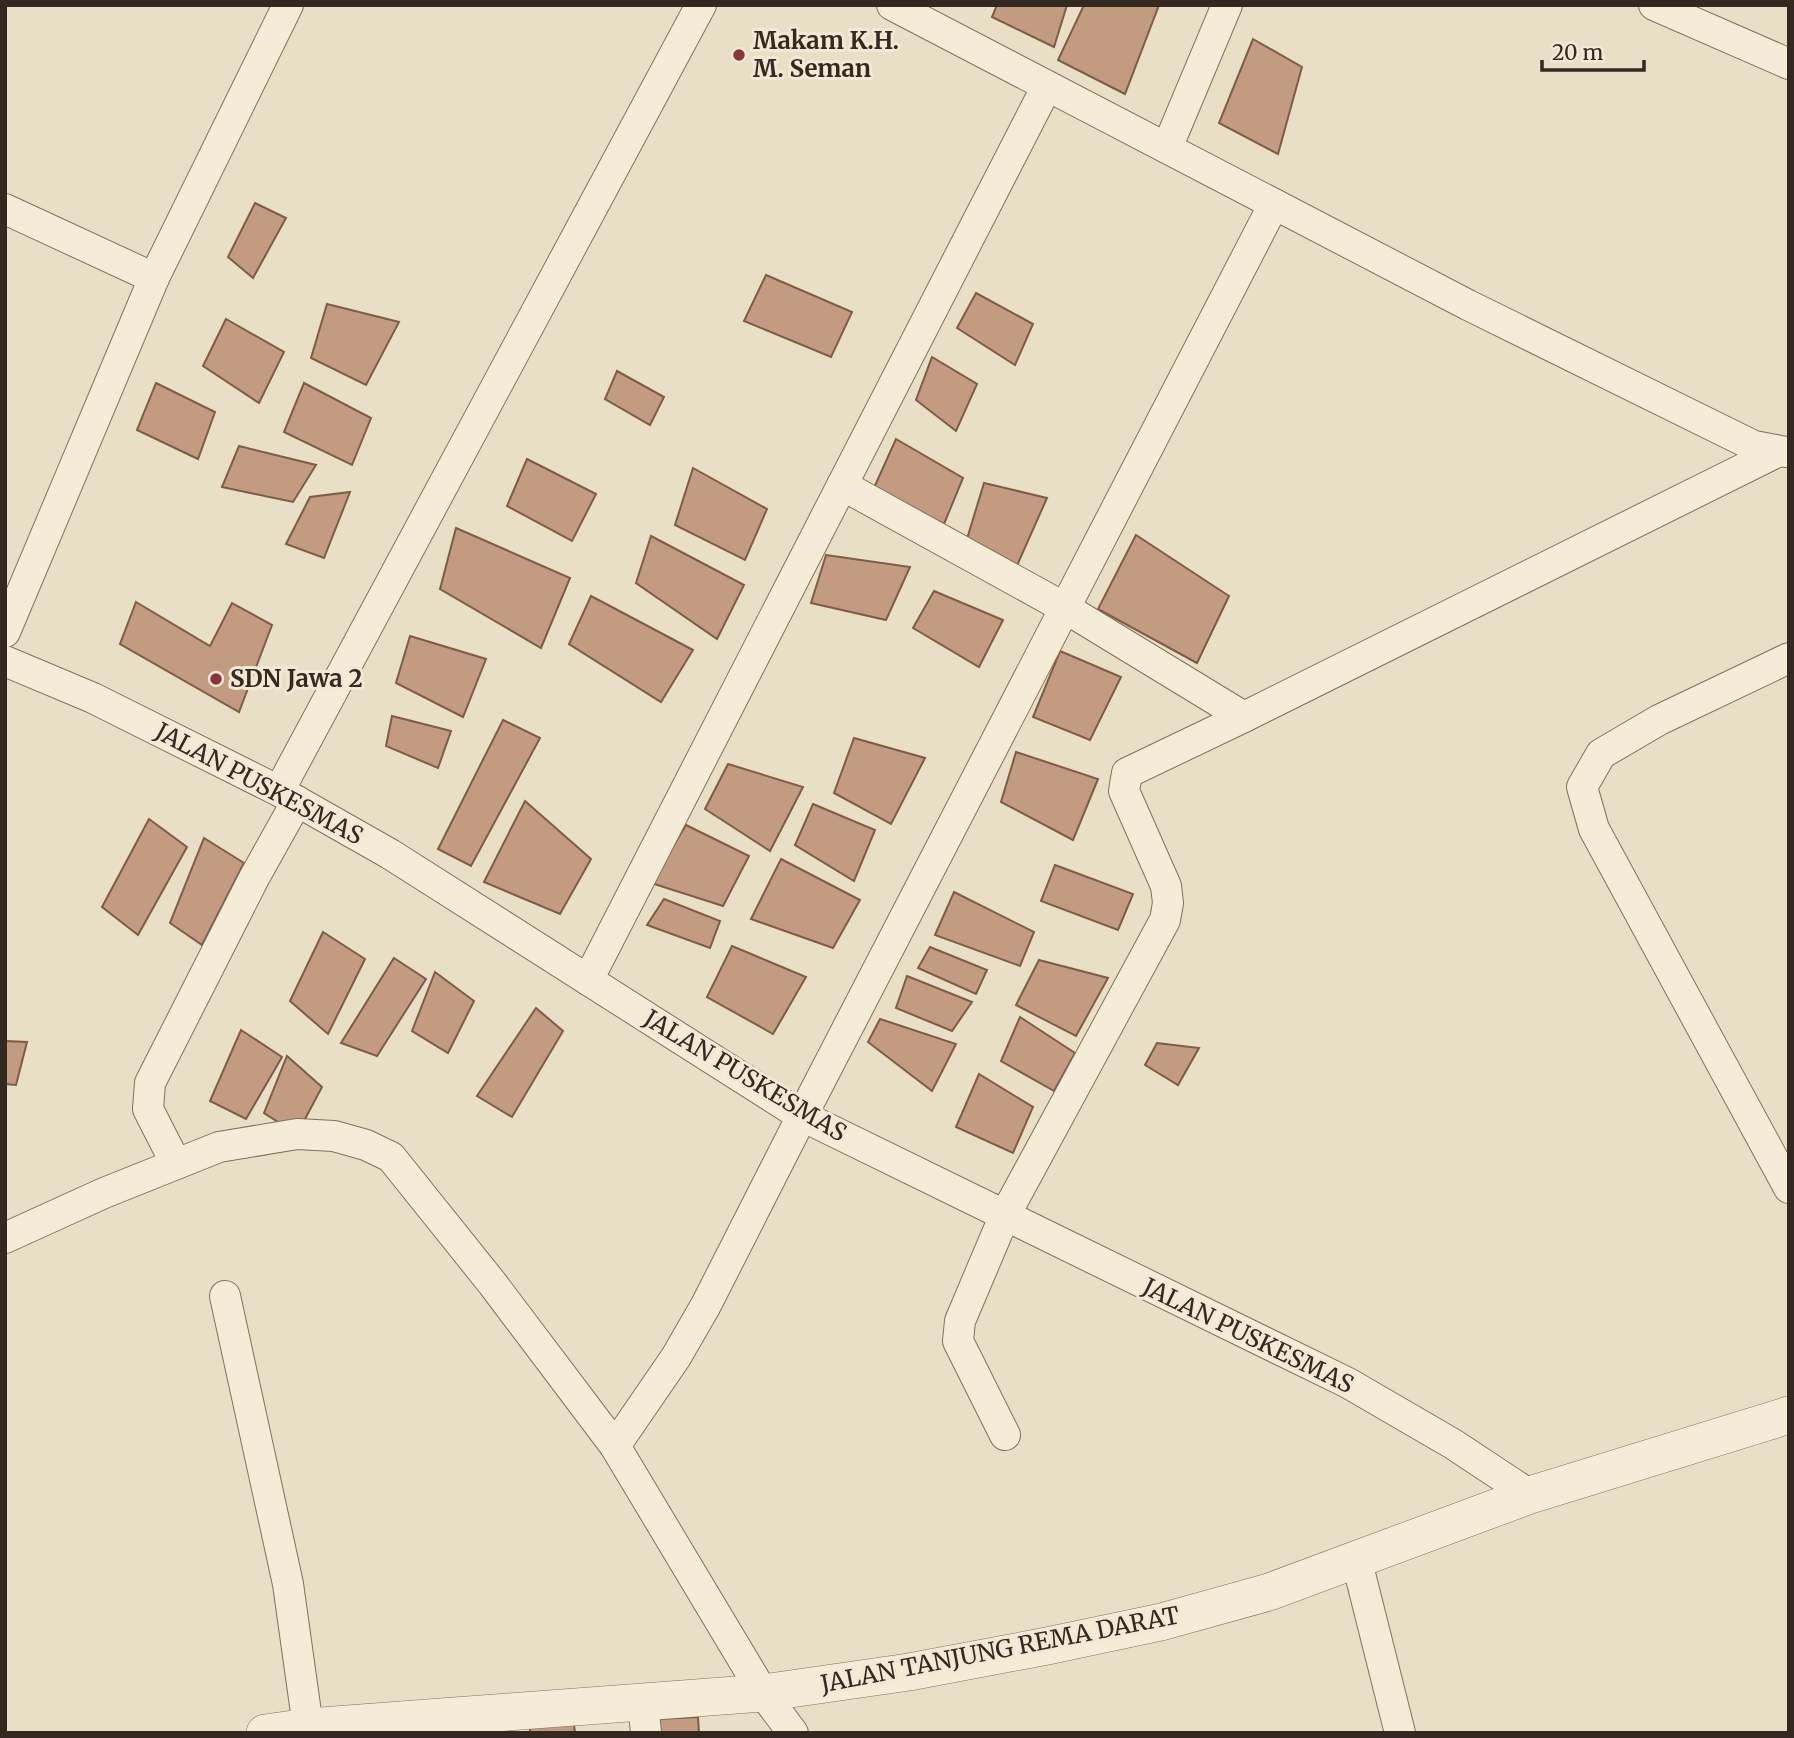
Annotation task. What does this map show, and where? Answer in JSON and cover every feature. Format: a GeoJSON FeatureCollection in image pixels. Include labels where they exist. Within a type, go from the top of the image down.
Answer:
{"type":"FeatureCollection","features":[{"type":"Feature","properties":{"kind":"street"},"geometry":{"type":"LineString","coordinates":[[5,632],[154,278],[288,5]]}},
{"type":"Feature","properties":{"kind":"street"},"geometry":{"type":"LineString","coordinates":[[176,1164],[148,1110],[150,1083],[254,878],[288,796],[701,5]]}},
{"type":"Feature","properties":{"kind":"street"},"geometry":{"type":"LineString","coordinates":[[892,5],[1468,304],[1754,446],[1783,452]]}},
{"type":"Feature","properties":{"kind":"street"},"geometry":{"type":"LineString","coordinates":[[1167,148],[1227,5]]}},
{"type":"Feature","properties":{"kind":"street"},"geometry":{"type":"LineString","coordinates":[[1654,5],[1789,65]]}},
{"type":"Feature","properties":{"kind":"street"},"geometry":{"type":"LineString","coordinates":[[588,980],[1047,86]]}},
{"type":"Feature","properties":{"kind":"street"},"geometry":{"type":"LineString","coordinates":[[615,1446],[676,1357],[706,1306],[1274,204]]}},
{"type":"Feature","properties":{"kind":"street"},"geometry":{"type":"LineString","coordinates":[[5,209],[154,278]]}},
{"type":"Feature","properties":{"kind":"street"},"geometry":{"type":"LineString","coordinates":[[1005,1435],[958,1341],[960,1321],[1004,1217],[1165,920],[1168,903],[1166,886],[1124,791],[1127,773],[1783,452]]}},
{"type":"Feature","properties":{"kind":"street"},"geometry":{"type":"LineString","coordinates":[[842,485],[1065,608],[1244,718]]}},
{"type":"Feature","properties":{"kind":"street"},"geometry":{"type":"LineString","coordinates":[[1789,658],[1659,720],[1601,754],[1582,787],[1594,828],[1789,1188]]}},
{"type":"Feature","properties":{"kind":"street","name":"JALAN PUSKESMAS"},"geometry":{"type":"LineString","coordinates":[[5,661],[93,698],[288,796],[390,854],[802,1116],[1348,1383],[1453,1444],[1531,1495]]}},
{"type":"Feature","properties":{"kind":"street"},"geometry":{"type":"LineString","coordinates":[[5,1238],[219,1147],[297,1134],[334,1136],[366,1145],[391,1157],[484,1272],[615,1446],[763,1693],[793,1733]]}},
{"type":"Feature","properties":{"kind":"street"},"geometry":{"type":"LineString","coordinates":[[225,1296],[288,1584],[308,1727]]}},
{"type":"Feature","properties":{"kind":"street","name":"JALAN TANJUNG REMA DARAT"},"geometry":{"type":"LineString","coordinates":[[265,1733],[308,1727],[645,1717],[763,1693],[909,1672],[1047,1646],[1161,1622],[1269,1592],[1357,1562],[1531,1495],[1789,1415]]}},
{"type":"Feature","properties":{"kind":"street"},"geometry":{"type":"LineString","coordinates":[[1357,1562],[1400,1733]]}},
{"type":"Feature","properties":{"kind":"building"},"geometry":{"type":"Polygon","coordinates":[[[997,5],[1067,5],[1054,47],[992,17],[997,5]]]}},
{"type":"Feature","properties":{"kind":"building"},"geometry":{"type":"Polygon","coordinates":[[[1084,5],[1159,5],[1125,94],[1058,60],[1084,5]]]}},
{"type":"Feature","properties":{"kind":"building"},"geometry":{"type":"Polygon","coordinates":[[[1253,39],[1302,67],[1278,154],[1219,123],[1253,39]]]}},
{"type":"Feature","properties":{"kind":"building"},"geometry":{"type":"Polygon","coordinates":[[[255,203],[286,218],[253,278],[228,257],[255,203]]]}},
{"type":"Feature","properties":{"kind":"building"},"geometry":{"type":"Polygon","coordinates":[[[766,275],[852,312],[831,357],[744,321],[766,275]]]}},
{"type":"Feature","properties":{"kind":"building"},"geometry":{"type":"Polygon","coordinates":[[[976,293],[1033,324],[1015,365],[957,328],[976,293]]]}},
{"type":"Feature","properties":{"kind":"building"},"geometry":{"type":"Polygon","coordinates":[[[327,304],[399,322],[366,385],[311,358],[327,304]]]}},
{"type":"Feature","properties":{"kind":"building"},"geometry":{"type":"Polygon","coordinates":[[[226,319],[284,352],[259,403],[203,366],[226,319]]]}},
{"type":"Feature","properties":{"kind":"building"},"geometry":{"type":"Polygon","coordinates":[[[932,357],[977,384],[956,431],[916,400],[932,357]]]}},
{"type":"Feature","properties":{"kind":"building"},"geometry":{"type":"Polygon","coordinates":[[[617,371],[664,397],[650,425],[605,399],[617,371]]]}},
{"type":"Feature","properties":{"kind":"building"},"geometry":{"type":"Polygon","coordinates":[[[156,383],[215,412],[198,459],[137,430],[156,383]]]}},
{"type":"Feature","properties":{"kind":"building"},"geometry":{"type":"Polygon","coordinates":[[[304,383],[371,418],[352,465],[284,432],[304,383]]]}},
{"type":"Feature","properties":{"kind":"building"},"geometry":{"type":"Polygon","coordinates":[[[896,439],[963,478],[944,524],[873,490],[896,439]]]}},
{"type":"Feature","properties":{"kind":"building"},"geometry":{"type":"Polygon","coordinates":[[[239,446],[316,465],[293,502],[222,487],[239,446]]]}},
{"type":"Feature","properties":{"kind":"building"},"geometry":{"type":"Polygon","coordinates":[[[527,459],[596,494],[572,541],[507,506],[527,459]]]}},
{"type":"Feature","properties":{"kind":"building"},"geometry":{"type":"Polygon","coordinates":[[[693,468],[767,509],[745,560],[675,525],[693,468]]]}},
{"type":"Feature","properties":{"kind":"building"},"geometry":{"type":"Polygon","coordinates":[[[984,483],[1047,498],[1015,570],[963,552],[984,483]]]}},
{"type":"Feature","properties":{"kind":"building"},"geometry":{"type":"Polygon","coordinates":[[[350,492],[324,558],[286,544],[310,497],[350,492]]]}},
{"type":"Feature","properties":{"kind":"building"},"geometry":{"type":"Polygon","coordinates":[[[456,528],[570,578],[541,648],[440,589],[456,528]]]}},
{"type":"Feature","properties":{"kind":"building"},"geometry":{"type":"Polygon","coordinates":[[[1136,535],[1229,596],[1197,663],[1098,609],[1136,535]]]}},
{"type":"Feature","properties":{"kind":"building"},"geometry":{"type":"Polygon","coordinates":[[[651,536],[744,585],[717,639],[636,583],[651,536]]]}},
{"type":"Feature","properties":{"kind":"building"},"geometry":{"type":"Polygon","coordinates":[[[826,555],[910,567],[886,620],[811,603],[826,555]]]}},
{"type":"Feature","properties":{"kind":"building"},"geometry":{"type":"Polygon","coordinates":[[[934,591],[1003,620],[979,667],[913,628],[934,591]]]}},
{"type":"Feature","properties":{"kind":"building"},"geometry":{"type":"Polygon","coordinates":[[[591,596],[693,650],[661,702],[569,644],[591,596]]]}},
{"type":"Feature","properties":{"kind":"building","name":"SDN Jawa 2"},"geometry":{"type":"Polygon","coordinates":[[[136,602],[210,646],[232,603],[272,625],[239,712],[120,644],[136,602]]]}},
{"type":"Feature","properties":{"kind":"building"},"geometry":{"type":"Polygon","coordinates":[[[410,636],[486,659],[463,717],[396,683],[410,636]]]}},
{"type":"Feature","properties":{"kind":"building"},"geometry":{"type":"Polygon","coordinates":[[[1060,651],[1121,677],[1090,740],[1033,717],[1060,651]]]}},
{"type":"Feature","properties":{"kind":"building"},"geometry":{"type":"Polygon","coordinates":[[[392,716],[451,731],[438,768],[386,746],[392,716]]]}},
{"type":"Feature","properties":{"kind":"building"},"geometry":{"type":"Polygon","coordinates":[[[503,720],[540,738],[471,866],[438,849],[503,720]]]}},
{"type":"Feature","properties":{"kind":"building"},"geometry":{"type":"Polygon","coordinates":[[[854,738],[925,758],[891,824],[834,793],[854,738]]]}},
{"type":"Feature","properties":{"kind":"building"},"geometry":{"type":"Polygon","coordinates":[[[1016,752],[1098,779],[1073,840],[1001,802],[1016,752]]]}},
{"type":"Feature","properties":{"kind":"building"},"geometry":{"type":"Polygon","coordinates":[[[728,764],[803,787],[770,851],[705,809],[728,764]]]}},
{"type":"Feature","properties":{"kind":"building"},"geometry":{"type":"Polygon","coordinates":[[[525,801],[591,859],[560,914],[484,882],[525,801]]]}},
{"type":"Feature","properties":{"kind":"building"},"geometry":{"type":"Polygon","coordinates":[[[813,804],[875,830],[854,881],[795,845],[813,804]]]}},
{"type":"Feature","properties":{"kind":"building"},"geometry":{"type":"Polygon","coordinates":[[[149,819],[187,847],[138,935],[102,907],[149,819]]]}},
{"type":"Feature","properties":{"kind":"building"},"geometry":{"type":"Polygon","coordinates":[[[686,825],[749,856],[723,906],[651,883],[686,825]]]}},
{"type":"Feature","properties":{"kind":"building"},"geometry":{"type":"Polygon","coordinates":[[[204,838],[244,863],[202,945],[170,923],[204,838]]]}},
{"type":"Feature","properties":{"kind":"building"},"geometry":{"type":"Polygon","coordinates":[[[781,859],[860,900],[833,948],[751,919],[781,859]]]}},
{"type":"Feature","properties":{"kind":"building"},"geometry":{"type":"Polygon","coordinates":[[[1055,865],[1133,894],[1118,930],[1041,901],[1055,865]]]}},
{"type":"Feature","properties":{"kind":"building"},"geometry":{"type":"Polygon","coordinates":[[[954,892],[1034,932],[1020,966],[935,935],[954,892]]]}},
{"type":"Feature","properties":{"kind":"building"},"geometry":{"type":"Polygon","coordinates":[[[664,899],[720,921],[710,948],[647,925],[664,899]]]}},
{"type":"Feature","properties":{"kind":"building"},"geometry":{"type":"Polygon","coordinates":[[[323,932],[365,959],[328,1034],[290,1001],[323,932]]]}},
{"type":"Feature","properties":{"kind":"building"},"geometry":{"type":"Polygon","coordinates":[[[732,946],[806,977],[773,1034],[707,997],[732,946]]]}},
{"type":"Feature","properties":{"kind":"building"},"geometry":{"type":"Polygon","coordinates":[[[930,947],[987,970],[976,994],[918,968],[930,947]]]}},
{"type":"Feature","properties":{"kind":"building"},"geometry":{"type":"Polygon","coordinates":[[[394,958],[426,979],[377,1056],[341,1043],[394,958]]]}},
{"type":"Feature","properties":{"kind":"building"},"geometry":{"type":"Polygon","coordinates":[[[1039,960],[1108,978],[1076,1036],[1016,1005],[1039,960]]]}},
{"type":"Feature","properties":{"kind":"building"},"geometry":{"type":"Polygon","coordinates":[[[435,972],[474,1001],[448,1053],[412,1031],[435,972]]]}},
{"type":"Feature","properties":{"kind":"building"},"geometry":{"type":"Polygon","coordinates":[[[907,976],[972,1002],[952,1031],[896,1008],[907,976]]]}},
{"type":"Feature","properties":{"kind":"building"},"geometry":{"type":"Polygon","coordinates":[[[536,1008],[563,1031],[512,1117],[477,1096],[536,1008]]]}},
{"type":"Feature","properties":{"kind":"building"},"geometry":{"type":"Polygon","coordinates":[[[1020,1017],[1075,1053],[1054,1091],[1001,1061],[1020,1017]]]}},
{"type":"Feature","properties":{"kind":"building"},"geometry":{"type":"Polygon","coordinates":[[[880,1019],[956,1044],[932,1091],[868,1042],[880,1019]]]}},
{"type":"Feature","properties":{"kind":"building"},"geometry":{"type":"Polygon","coordinates":[[[241,1030],[282,1057],[246,1119],[210,1101],[241,1030]]]}},
{"type":"Feature","properties":{"kind":"building"},"geometry":{"type":"Polygon","coordinates":[[[5,1041],[27,1042],[16,1085],[5,1084],[5,1041]]]}},
{"type":"Feature","properties":{"kind":"building"},"geometry":{"type":"Polygon","coordinates":[[[1157,1043],[1199,1048],[1178,1085],[1145,1065],[1157,1043]]]}},
{"type":"Feature","properties":{"kind":"building"},"geometry":{"type":"Polygon","coordinates":[[[287,1056],[322,1087],[297,1134],[264,1113],[287,1056]]]}},
{"type":"Feature","properties":{"kind":"building"},"geometry":{"type":"Polygon","coordinates":[[[979,1074],[1033,1107],[1013,1153],[956,1127],[979,1074]]]}},
{"type":"Feature","properties":{"kind":"building"},"geometry":{"type":"Polygon","coordinates":[[[698,1717],[699,1733],[658,1733],[657,1719],[698,1717]]]}},
{"type":"Feature","properties":{"kind":"building"},"geometry":{"type":"Polygon","coordinates":[[[574,1724],[575,1733],[530,1733],[530,1727],[574,1724]]]}},
{"type":"Feature","properties":{"kind":"place","name":"Makam K.H. M. Seman"},"geometry":{"type":"Point","coordinates":[739,55]}},
{"type":"Feature","properties":{"kind":"place","name":"SDN Jawa 2"},"geometry":{"type":"Point","coordinates":[216,679]}}]}
